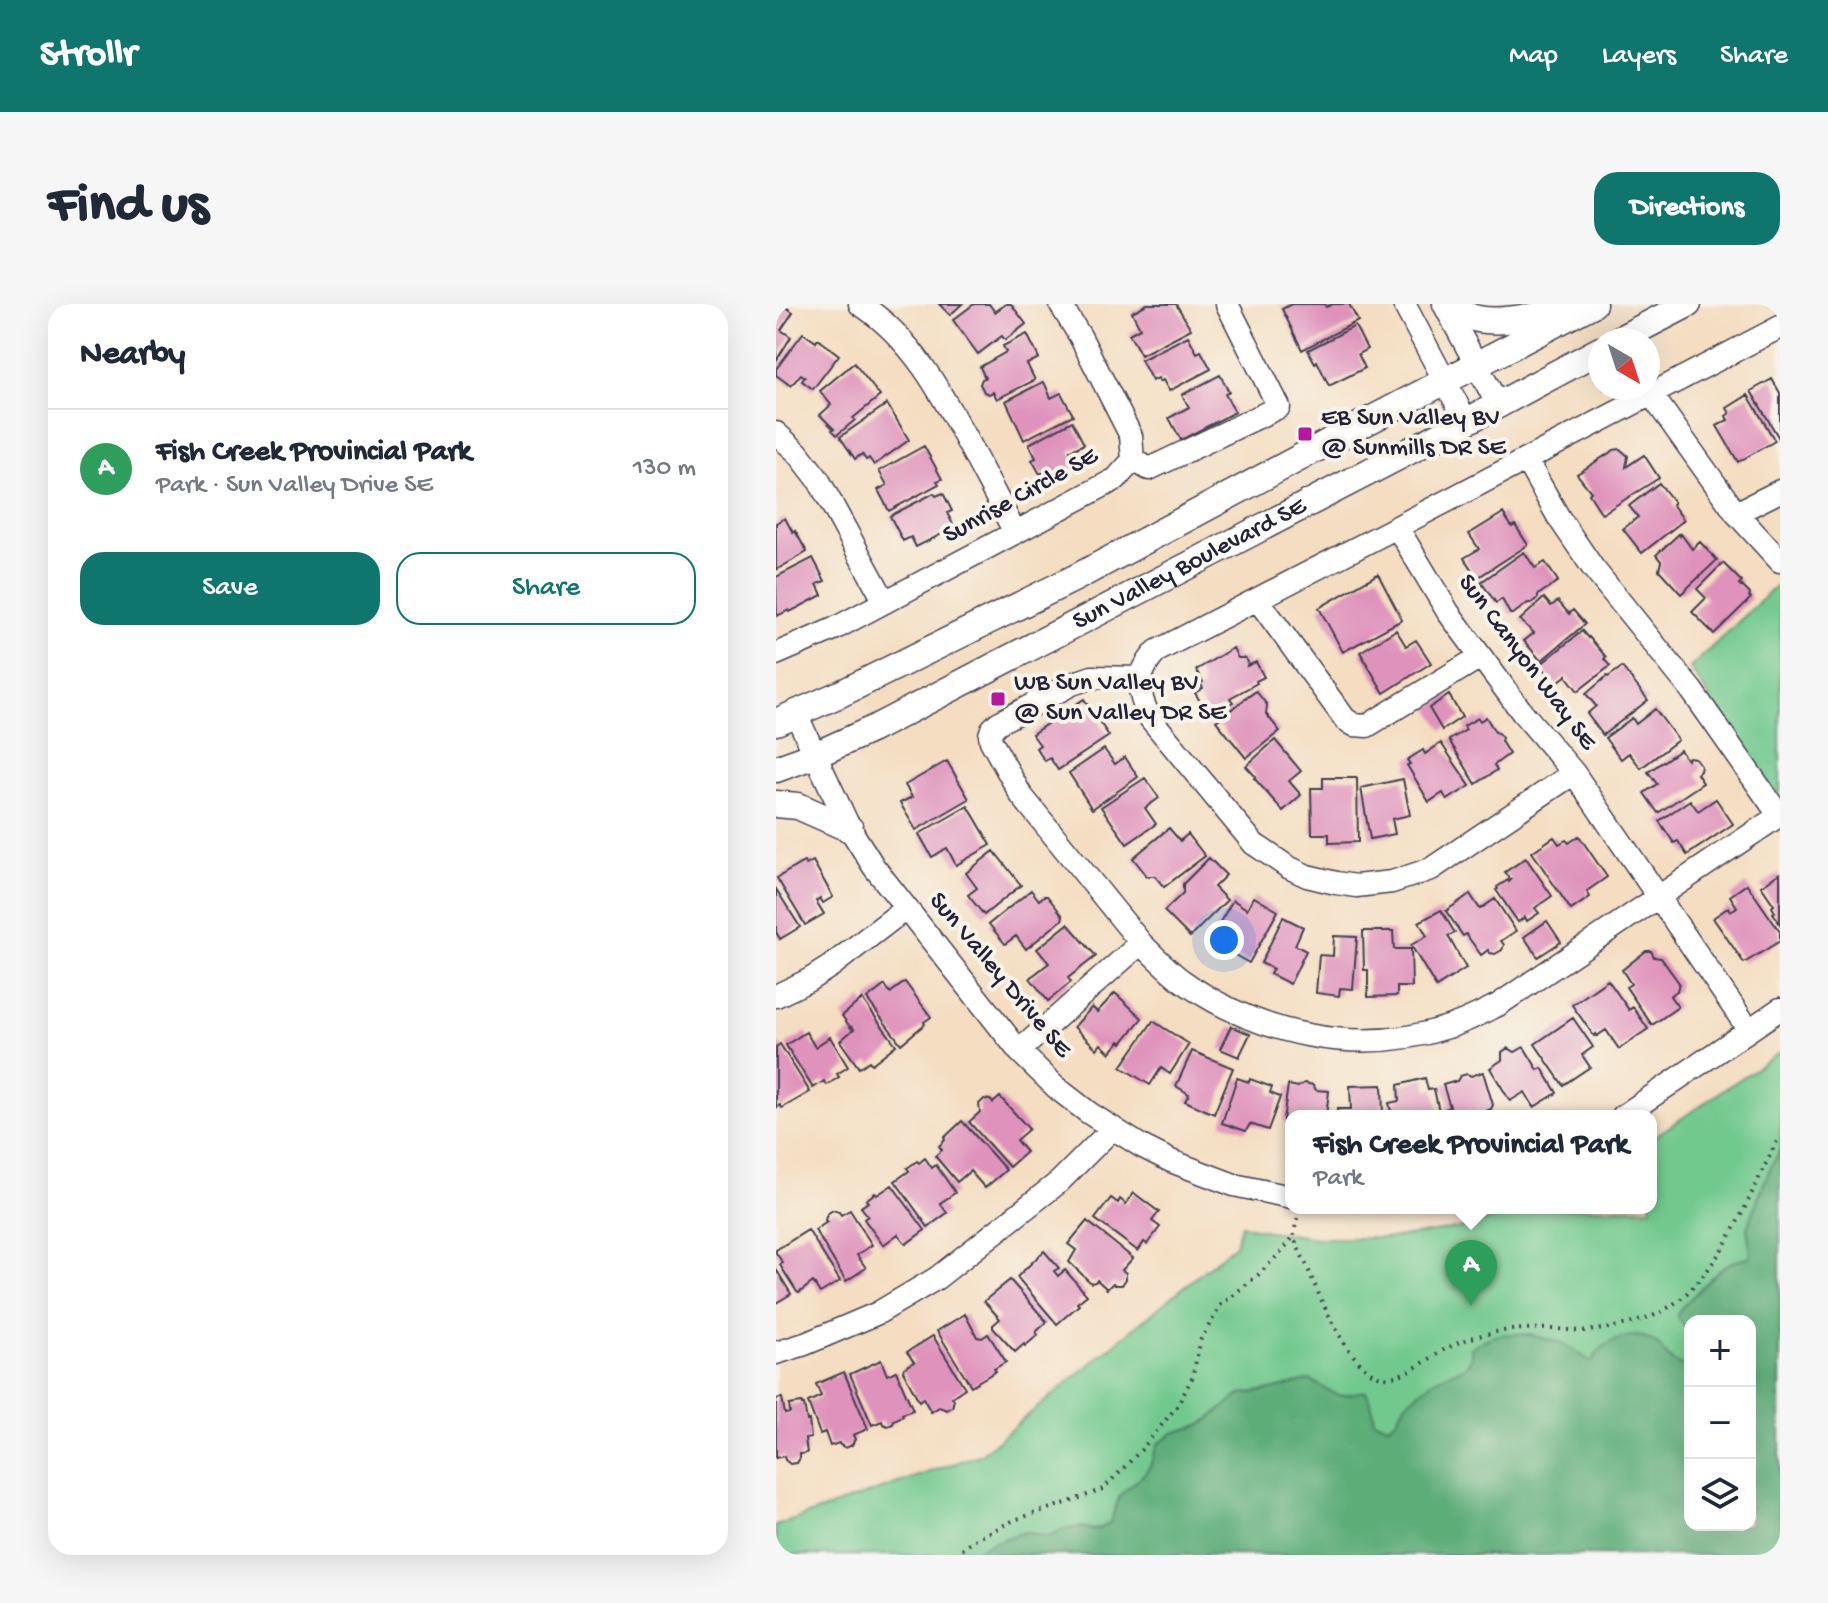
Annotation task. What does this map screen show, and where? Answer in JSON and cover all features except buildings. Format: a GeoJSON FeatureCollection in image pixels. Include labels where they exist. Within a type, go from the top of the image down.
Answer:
{"type":"FeatureCollection","features":[{"type":"Feature","properties":{"kind":"main road"},"geometry":{"type":"LineString","coordinates":[[1446,304],[1460,313],[1479,319],[1527,316],[1590,306]]}},
{"type":"Feature","properties":{"kind":"main road"},"geometry":{"type":"LineString","coordinates":[[1641,328],[1688,304]]}},
{"type":"Feature","properties":{"kind":"main road","name":"Sun Valley Boulevard SE"},"geometry":{"type":"LineString","coordinates":[[786,718],[1077,577],[1590,306]]}},
{"type":"Feature","properties":{"kind":"main road","name":"Sun Valley Boulevard SE"},"geometry":{"type":"LineString","coordinates":[[776,769],[887,722],[1588,356]]}},
{"type":"Feature","properties":{"kind":"main road"},"geometry":{"type":"LineString","coordinates":[[776,804],[798,806],[850,829]]}},
{"type":"Feature","properties":{"kind":"street"},"geometry":{"type":"LineString","coordinates":[[860,304],[904,342],[926,369],[1015,533]]}},
{"type":"Feature","properties":{"kind":"street","name":"Sunrise Circle SE"},"geometry":{"type":"LineString","coordinates":[[776,654],[834,629],[1116,479],[1133,460],[1131,436],[1080,336],[1060,304]]}},
{"type":"Feature","properties":{"kind":"street"},"geometry":{"type":"LineString","coordinates":[[1133,460],[1149,469],[1279,407],[1227,304]]}},
{"type":"Feature","properties":{"kind":"street"},"geometry":{"type":"LineString","coordinates":[[1404,304],[1466,421]]}},
{"type":"Feature","properties":{"kind":"street"},"geometry":{"type":"LineString","coordinates":[[1446,304],[1498,405]]}},
{"type":"Feature","properties":{"kind":"street"},"geometry":{"type":"LineString","coordinates":[[1660,389],[1780,327]]}},
{"type":"Feature","properties":{"kind":"street"},"geometry":{"type":"LineString","coordinates":[[1574,773],[1431,869],[1392,882],[1356,886],[1336,883],[1307,876],[1288,867],[1245,834],[1150,718],[1139,695],[1140,678],[1142,670],[1157,651],[1640,400]]}},
{"type":"Feature","properties":{"kind":"street"},"geometry":{"type":"LineString","coordinates":[[1655,400],[1736,513],[1780,561]]}},
{"type":"Feature","properties":{"kind":"street"},"geometry":{"type":"LineString","coordinates":[[776,433],[798,453],[818,479],[885,602]]}},
{"type":"Feature","properties":{"kind":"street"},"geometry":{"type":"LineString","coordinates":[[1140,678],[1092,677],[1072,684],[998,723],[990,735],[995,751],[1021,795],[1141,943],[1179,978],[1212,1000],[1250,1019],[1306,1036],[1353,1041],[1389,1040],[1448,1027],[1498,1005],[1780,815],[1692,691],[1593,568],[1559,518],[1526,460]]}},
{"type":"Feature","properties":{"kind":"street"},"geometry":{"type":"LineString","coordinates":[[1736,513],[1780,491]]}},
{"type":"Feature","properties":{"kind":"street","name":"Sun Canyon Way SE"},"geometry":{"type":"LineString","coordinates":[[1397,527],[1448,612],[1522,712],[1574,773],[1749,1030]]}},
{"type":"Feature","properties":{"kind":"street"},"geometry":{"type":"LineString","coordinates":[[1258,600],[1345,719],[1354,725],[1367,726],[1480,657]]}},
{"type":"Feature","properties":{"kind":"street","name":"Sun Valley Drive SE"},"geometry":{"type":"LineString","coordinates":[[786,718],[815,755],[850,829],[874,867],[1019,1051],[1058,1089],[1089,1113],[1171,1161],[1234,1185],[1285,1196]]}},
{"type":"Feature","properties":{"kind":"street"},"geometry":{"type":"LineString","coordinates":[[776,996],[831,966],[905,909]]}},
{"type":"Feature","properties":{"kind":"street"},"geometry":{"type":"LineString","coordinates":[[1019,1051],[1141,943]]}},
{"type":"Feature","properties":{"kind":"street"},"geometry":{"type":"LineString","coordinates":[[1632,1110],[1780,1009]]}},
{"type":"Feature","properties":{"kind":"street"},"geometry":{"type":"LineString","coordinates":[[776,1353],[878,1313],[937,1278],[1059,1182],[1113,1128]]}},
{"type":"Feature","properties":{"kind":"path"},"geometry":{"type":"LineString","coordinates":[[1294,1235],[1325,1309],[1343,1341],[1374,1374],[1394,1377],[1478,1335],[1515,1329],[1584,1331],[1619,1326],[1660,1312],[1685,1295],[1707,1271],[1722,1249],[1780,1138]]}},
{"type":"Feature","properties":{"kind":"path"},"geometry":{"type":"LineString","coordinates":[[956,1555],[973,1541],[1014,1520],[1103,1489],[1143,1448],[1178,1405],[1192,1378],[1201,1339],[1221,1305],[1282,1251],[1294,1235],[1297,1214]]}},
{"type":"Feature","properties":{"kind":"green space"},"geometry":{"type":"Polygon","coordinates":[[[1776,586],[1780,591],[1780,794],[1770,788],[1690,668],[1776,586]]]}},
{"type":"Feature","properties":{"kind":"green space"},"geometry":{"type":"Polygon","coordinates":[[[1780,1052],[1780,1555],[776,1555],[776,1526],[981,1454],[1235,1245],[1241,1225],[1318,1238],[1392,1238],[1461,1228],[1509,1214],[1657,1214],[1657,1135],[1780,1052]]]}},
{"type":"Feature","properties":{"kind":"green space"},"geometry":{"type":"Polygon","coordinates":[[[1780,1150],[1780,1555],[970,1555],[986,1545],[1024,1532],[1044,1536],[1083,1527],[1092,1530],[1110,1523],[1120,1495],[1150,1466],[1158,1444],[1173,1433],[1203,1424],[1241,1394],[1310,1380],[1336,1394],[1366,1392],[1374,1420],[1388,1426],[1420,1391],[1436,1379],[1467,1366],[1471,1348],[1488,1338],[1507,1334],[1560,1342],[1592,1362],[1604,1346],[1625,1337],[1640,1337],[1654,1342],[1670,1359],[1684,1366],[1684,1531],[1756,1531],[1756,1315],[1684,1315],[1684,1326],[1677,1316],[1681,1308],[1719,1270],[1751,1256],[1747,1228],[1780,1150]]]}},
{"type":"Feature","properties":{"kind":"place","name":"EB Sun Valley BV @ Sunmills DR SE"},"geometry":{"type":"Point","coordinates":[1305,434]}},
{"type":"Feature","properties":{"kind":"place","name":"WB Sun Valley BV @ Sun Valley DR SE"},"geometry":{"type":"Point","coordinates":[998,699]}},
{"type":"Feature","properties":{"kind":"place","name":"Fish Creek Provincial Park"},"geometry":{"type":"Point","coordinates":[1471,1306]}}]}
